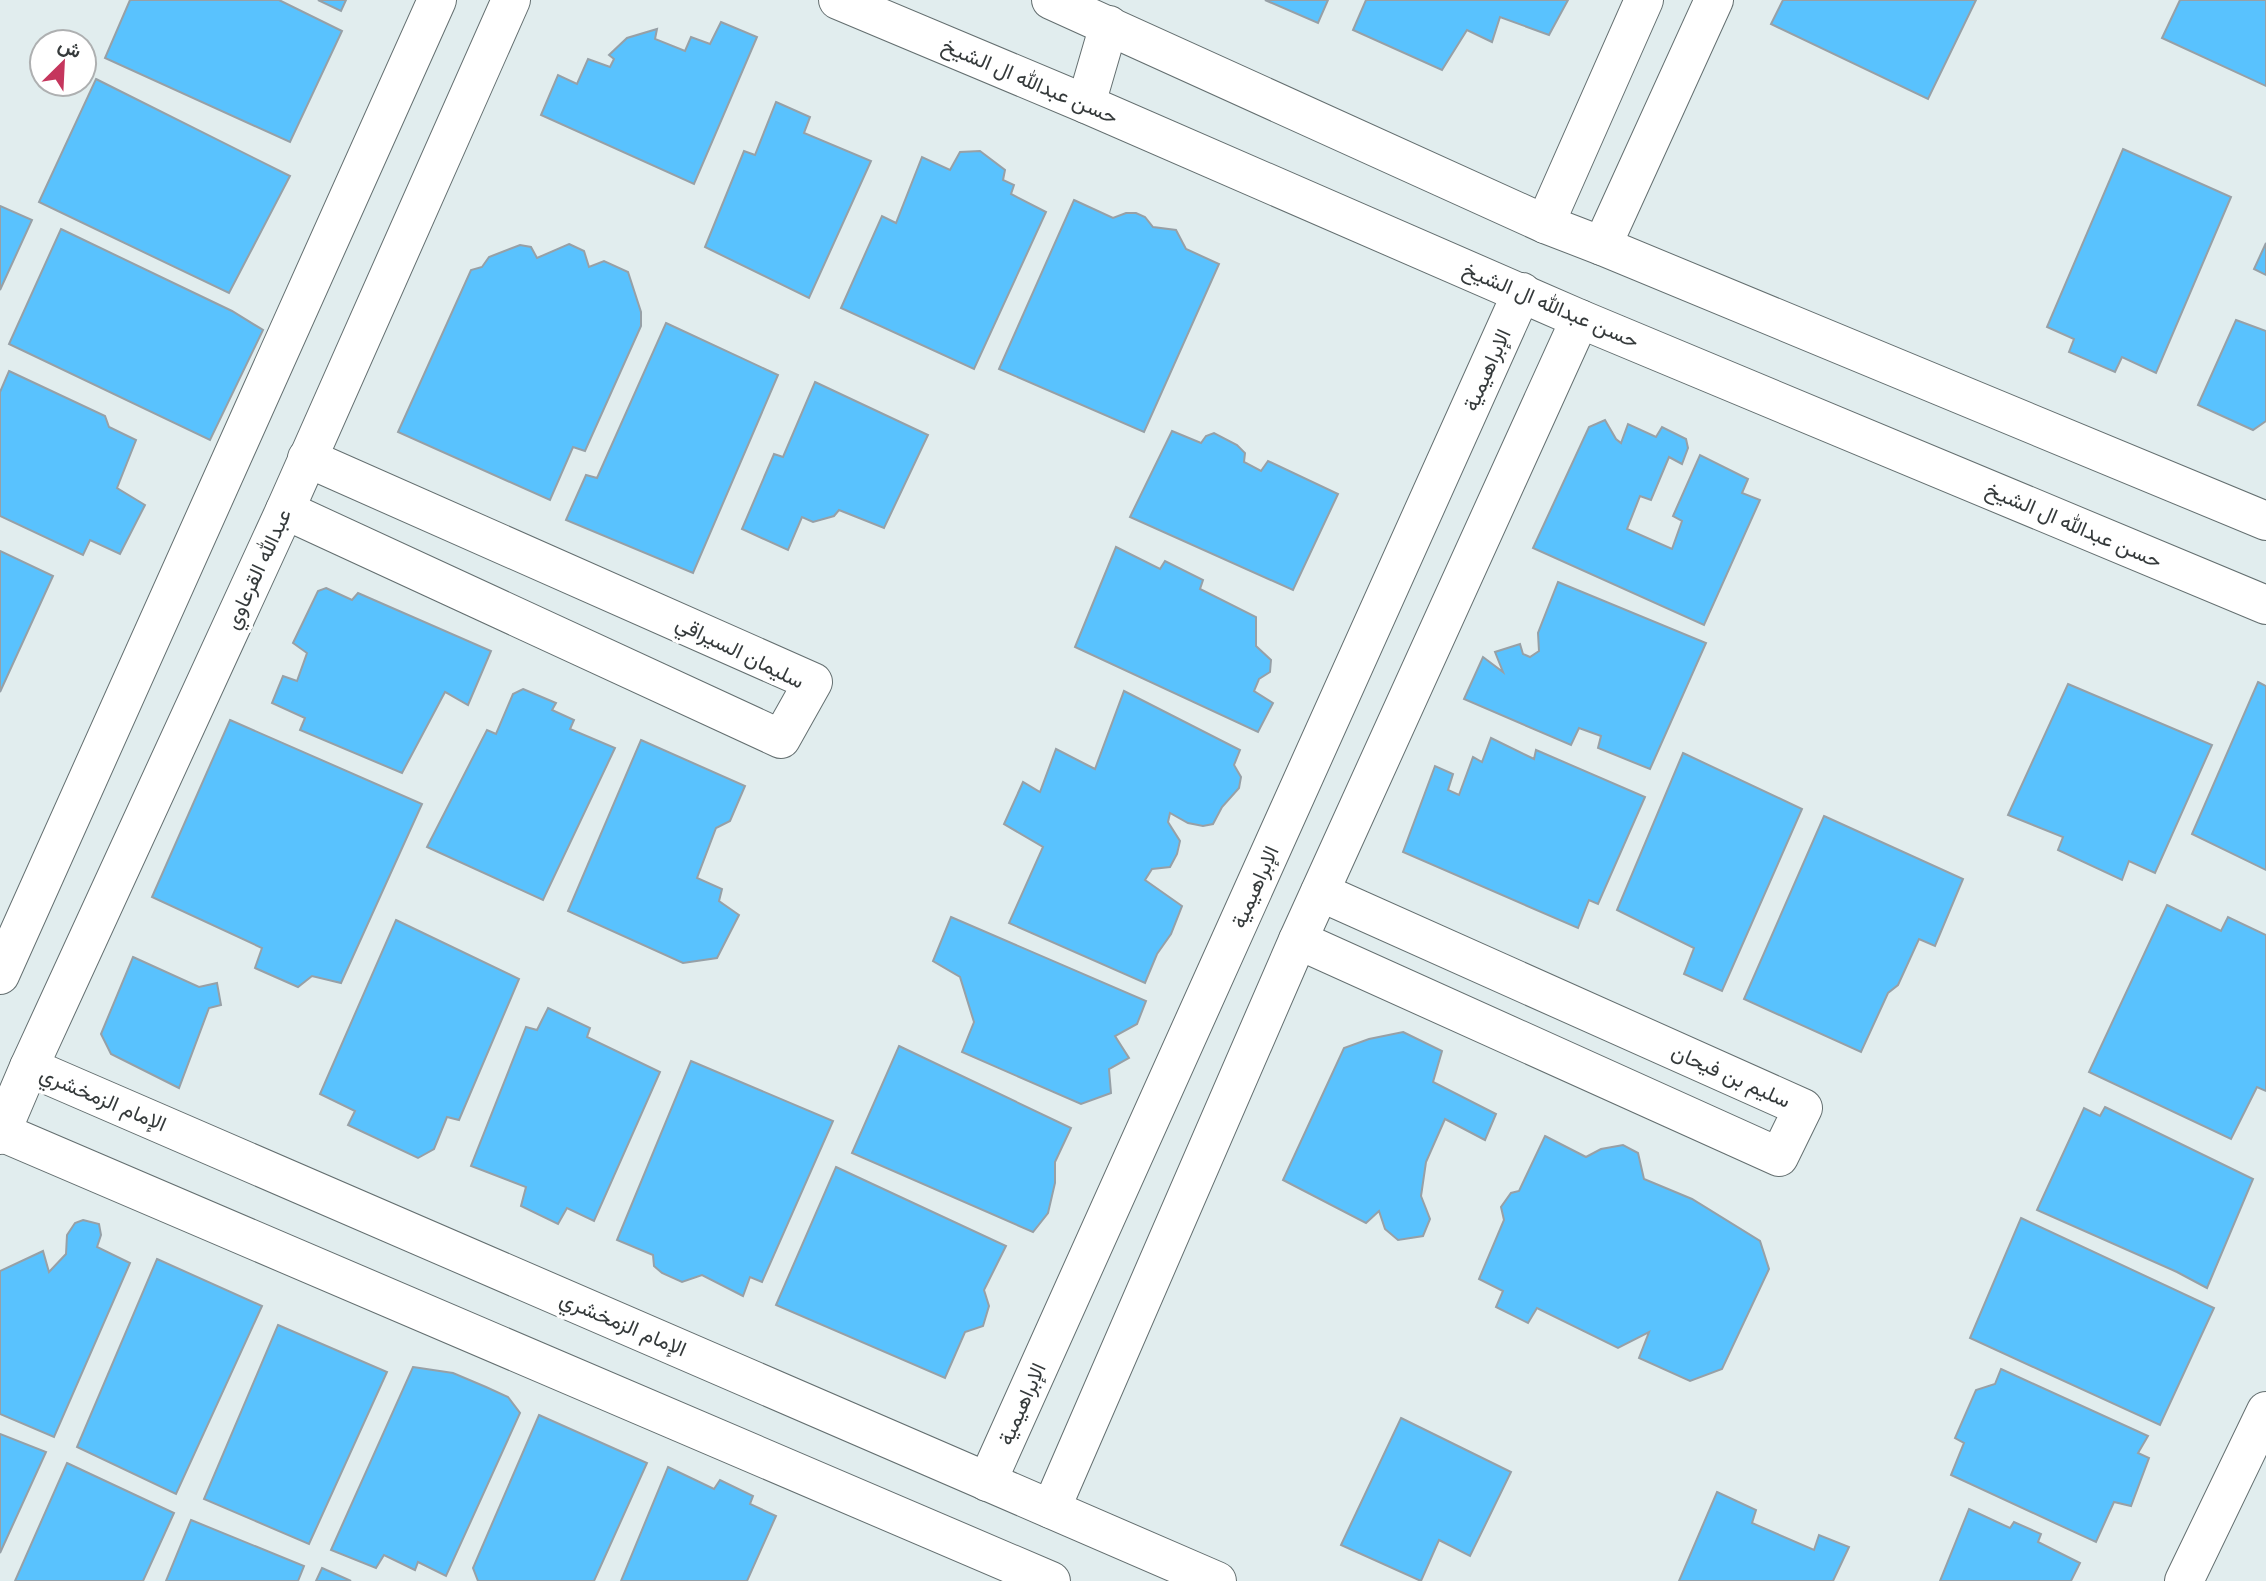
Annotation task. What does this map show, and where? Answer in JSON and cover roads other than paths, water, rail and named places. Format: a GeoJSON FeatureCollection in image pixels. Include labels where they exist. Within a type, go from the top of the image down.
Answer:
{"type":"FeatureCollection","features":[{"type":"Feature","properties":{"kind":"street"},"geometry":{"type":"LineString","coordinates":[[0,975],[437,0]]}},
{"type":"Feature","properties":{"kind":"street","name":"عبدالله القرعاوي"},"geometry":{"type":"LineString","coordinates":[[1,1134],[29,1067],[285,510],[511,0]]}},
{"type":"Feature","properties":{"kind":"street","name":"حسن عبدالله ال الشيخ"},"geometry":{"type":"LineString","coordinates":[[838,0],[1086,104],[1580,318],[2266,605]]}},
{"type":"Feature","properties":{"kind":"street"},"geometry":{"type":"LineString","coordinates":[[1051,0],[1545,225],[1602,246],[2266,521]]}},
{"type":"Feature","properties":{"kind":"street"},"geometry":{"type":"LineString","coordinates":[[1545,225],[1644,0]]}},
{"type":"Feature","properties":{"kind":"street"},"geometry":{"type":"LineString","coordinates":[[1602,246],[1714,0]]}},
{"type":"Feature","properties":{"kind":"street"},"geometry":{"type":"LineString","coordinates":[[1086,104],[1109,25]]}},
{"type":"Feature","properties":{"kind":"street","name":"الإبراهيمية"},"geometry":{"type":"LineString","coordinates":[[987,1482],[1522,292]]}},
{"type":"Feature","properties":{"kind":"street"},"geometry":{"type":"LineString","coordinates":[[1051,1509],[1298,940],[1580,318]]}},
{"type":"Feature","properties":{"kind":"street","name":"سليمان السيراقي"},"geometry":{"type":"LineString","coordinates":[[285,510],[781,739],[813,682],[307,458]]}},
{"type":"Feature","properties":{"kind":"street","name":"سليم بن فيحان"},"geometry":{"type":"LineString","coordinates":[[1298,940],[1779,1157],[1803,1108],[1320,892]]}},
{"type":"Feature","properties":{"kind":"street","name":"الإمام الزمخشري"},"geometry":{"type":"LineString","coordinates":[[29,1067],[1217,1581]]}},
{"type":"Feature","properties":{"kind":"street"},"geometry":{"type":"LineString","coordinates":[[1,1134],[1051,1581]]}},
{"type":"Feature","properties":{"kind":"street"},"geometry":{"type":"LineString","coordinates":[[2184,1581],[2266,1410]]}}]}
